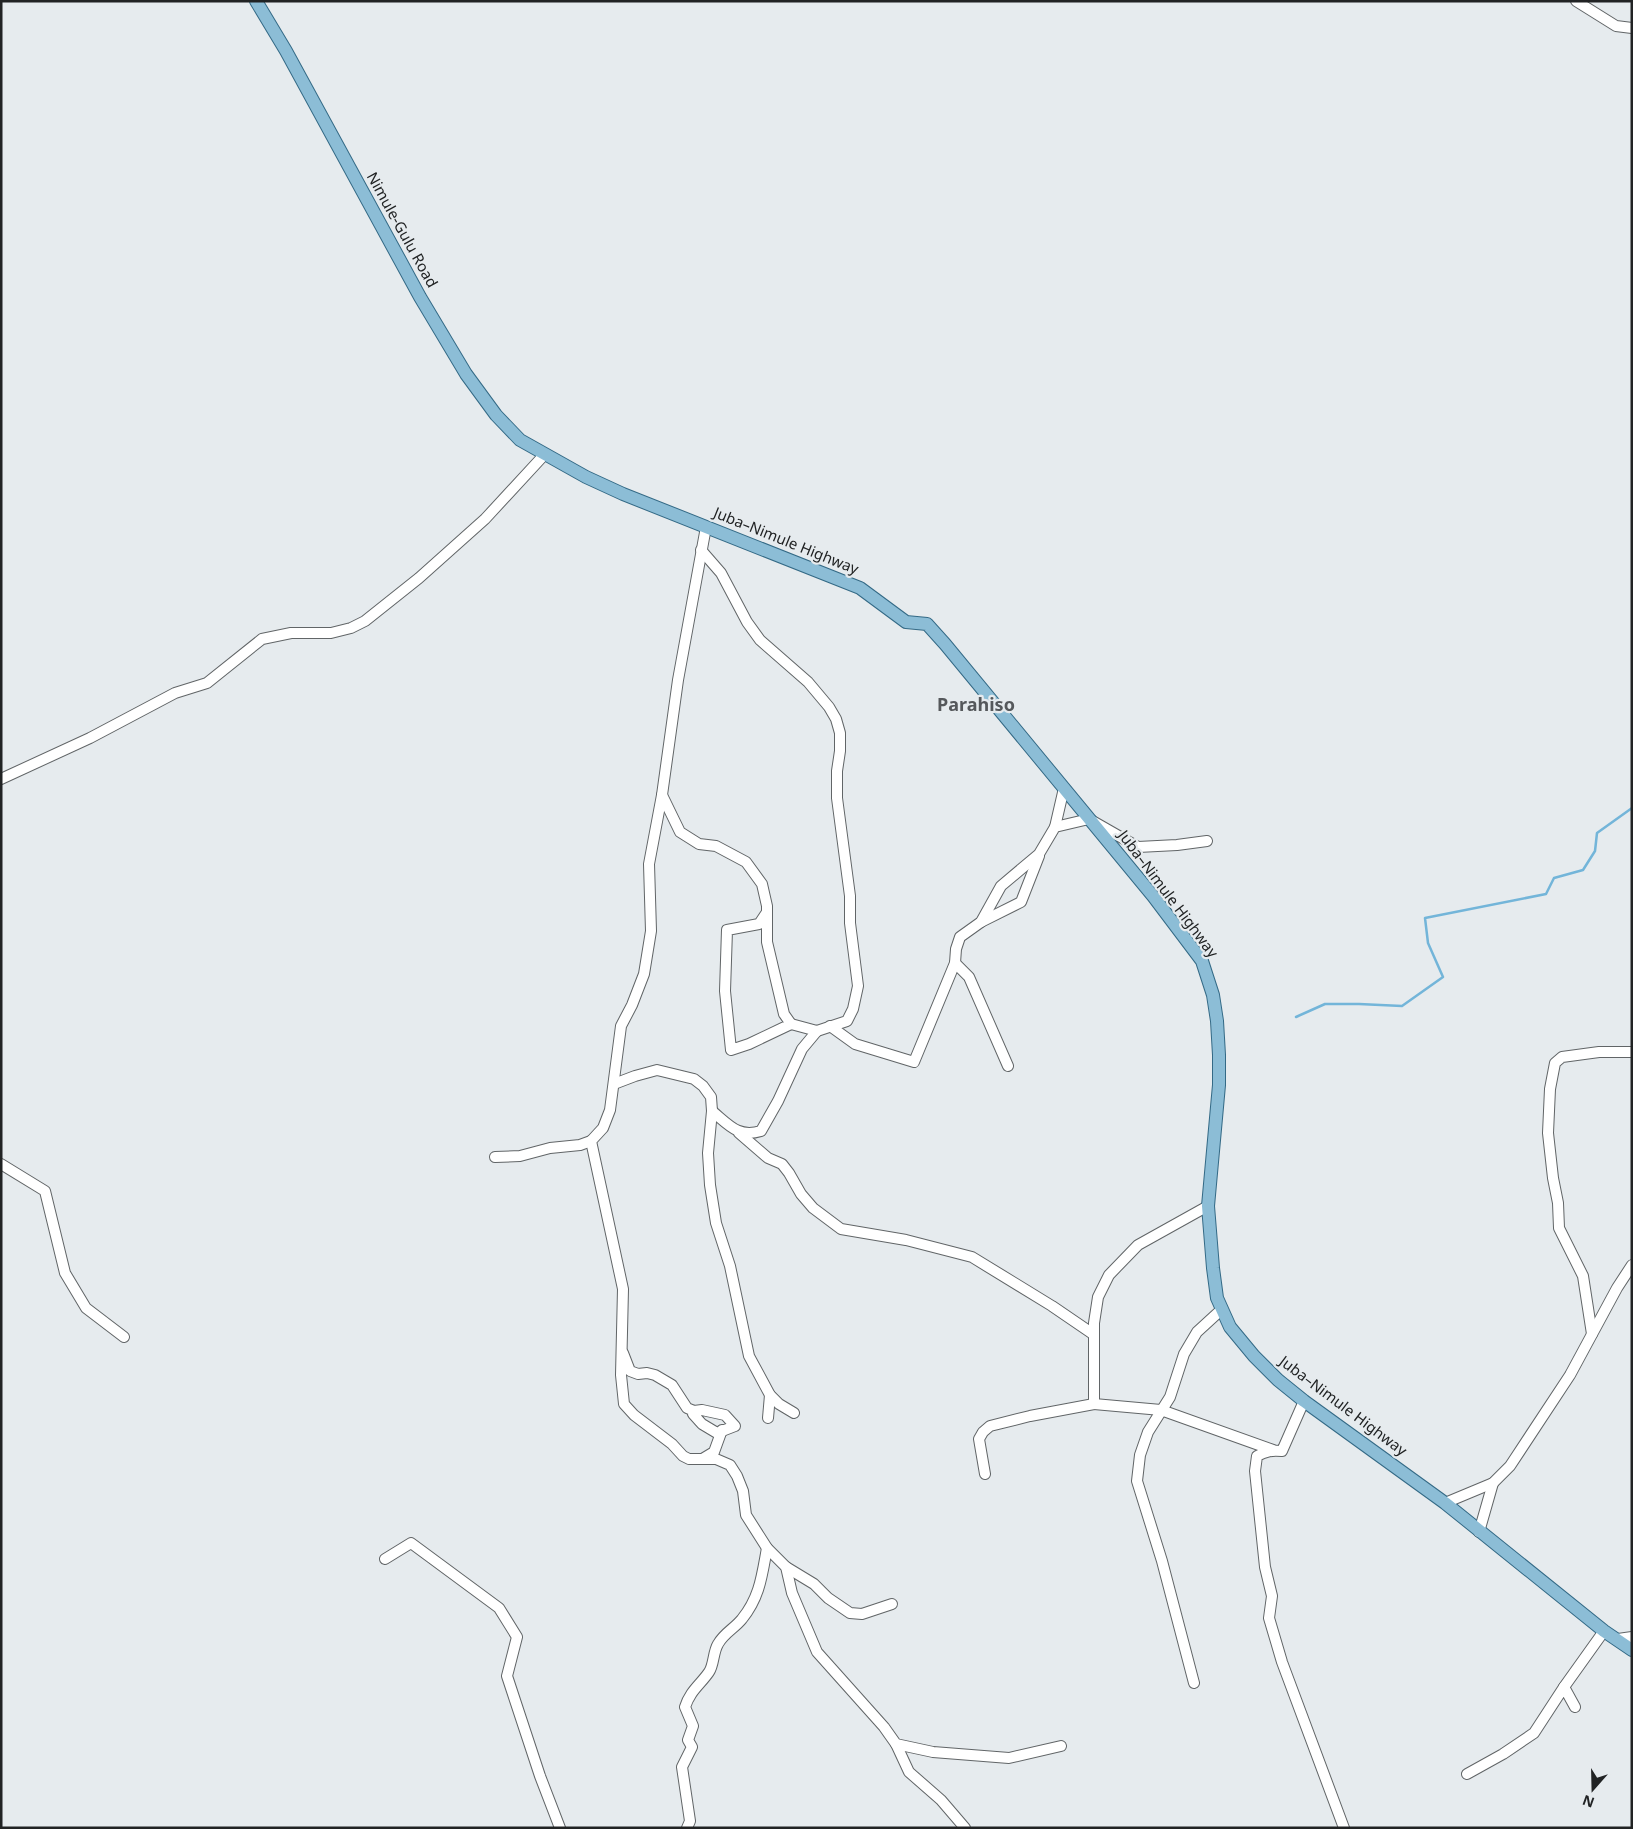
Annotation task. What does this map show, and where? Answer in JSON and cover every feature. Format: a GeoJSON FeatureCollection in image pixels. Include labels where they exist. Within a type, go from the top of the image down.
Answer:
{"type":"FeatureCollection","features":[{"type":"Feature","properties":{"kind":"main road","name":"Nimule-Gulu Road"},"geometry":{"type":"LineString","coordinates":[[256,1],[286,51],[420,297],[466,374],[496,415],[520,440],[545,454]]}},
{"type":"Feature","properties":{"kind":"main road","name":"Juba–Nimule Highway"},"geometry":{"type":"LineString","coordinates":[[545,454],[586,477],[860,588],[906,622],[927,624],[1153,896],[1202,960],[1209,978],[1217,1021],[1219,1055],[1219,1085],[1208,1206],[1217,1298],[1230,1328],[1278,1380],[1304,1401],[1445,1503],[1604,1631],[1632,1650]]}},
{"type":"Feature","properties":{"kind":"street"},"geometry":{"type":"LineString","coordinates":[[1576,1],[1616,26],[1632,28]]}},
{"type":"Feature","properties":{"kind":"street"},"geometry":{"type":"LineString","coordinates":[[1,779],[90,738],[176,693],[207,683],[262,640],[291,633],[331,633],[351,628],[366,621],[420,578],[485,518],[545,454]]}},
{"type":"Feature","properties":{"kind":"street"},"geometry":{"type":"LineString","coordinates":[[495,1156],[520,1156],[550,1148],[580,1145],[591,1141],[603,1128],[610,1110],[621,1026],[632,1006],[644,974],[650,931],[649,864],[662,795],[678,680],[706,527]]}},
{"type":"Feature","properties":{"kind":"street"},"geometry":{"type":"LineString","coordinates":[[701,550],[721,573],[747,622],[760,640],[808,682],[829,707],[836,719],[840,733],[837,798],[850,896],[850,924],[858,986],[853,1010],[847,1021],[817,1031],[802,1049],[778,1101],[761,1131],[751,1134],[739,1133]]}},
{"type":"Feature","properties":{"kind":"street"},"geometry":{"type":"LineString","coordinates":[[830,1026],[855,1044],[914,1062],[955,962],[956,949],[960,937],[982,922],[1021,902],[1039,854],[1056,827],[1064,788]]}},
{"type":"Feature","properties":{"kind":"street"},"geometry":{"type":"LineString","coordinates":[[662,795],[680,832],[699,844],[716,846],[746,862],[762,884],[767,912],[767,942],[784,1014],[791,1024],[817,1031]]}},
{"type":"Feature","properties":{"kind":"street"},"geometry":{"type":"LineString","coordinates":[[1056,827],[1089,819],[1138,846],[1177,845],[1207,841]]}},
{"type":"Feature","properties":{"kind":"street"},"geometry":{"type":"LineString","coordinates":[[982,922],[1000,886],[1039,854]]}},
{"type":"Feature","properties":{"kind":"street"},"geometry":{"type":"LineString","coordinates":[[767,912],[760,924],[726,930],[725,991],[731,1050],[749,1044],[791,1024]]}},
{"type":"Feature","properties":{"kind":"street"},"geometry":{"type":"LineString","coordinates":[[955,962],[969,977],[1008,1066]]}},
{"type":"Feature","properties":{"kind":"street"},"geometry":{"type":"LineString","coordinates":[[1592,1334],[1583,1276],[1559,1228],[1558,1203],[1548,1133],[1550,1089],[1554,1063],[1562,1057],[1599,1052],[1632,1052]]}},
{"type":"Feature","properties":{"kind":"street"},"geometry":{"type":"LineString","coordinates":[[614,1084],[657,1070],[694,1079],[703,1086],[711,1097],[712,1111],[708,1153],[710,1185],[716,1223],[730,1266],[748,1356],[770,1395],[779,1404],[794,1413]]}},
{"type":"Feature","properties":{"kind":"street"},"geometry":{"type":"LineString","coordinates":[[712,1111],[768,1158],[782,1164],[813,1208],[841,1229],[906,1240],[972,1258],[1052,1306],[1093,1334]]}},
{"type":"Feature","properties":{"kind":"street"},"geometry":{"type":"LineString","coordinates":[[591,1141],[623,1289],[620,1375],[624,1404],[634,1416],[672,1444],[683,1456],[716,1459],[730,1465],[737,1476],[742,1491],[746,1514],[767,1548],[786,1567],[814,1584],[828,1598],[850,1613],[862,1614],[892,1604]]}},
{"type":"Feature","properties":{"kind":"street"},"geometry":{"type":"LineString","coordinates":[[1,1164],[45,1191],[65,1273],[86,1308],[124,1337]]}},
{"type":"Feature","properties":{"kind":"street"},"geometry":{"type":"LineString","coordinates":[[1094,1404],[1093,1334],[1098,1297],[1109,1275],[1138,1245],[1208,1206]]}},
{"type":"Feature","properties":{"kind":"street"},"geometry":{"type":"LineString","coordinates":[[1445,1503],[1493,1483],[1510,1466],[1565,1383],[1617,1288],[1632,1265]]}},
{"type":"Feature","properties":{"kind":"street"},"geometry":{"type":"LineString","coordinates":[[1194,1683],[1162,1562],[1137,1481],[1140,1455],[1148,1432],[1170,1397],[1184,1354],[1196,1332],[1221,1310]]}},
{"type":"Feature","properties":{"kind":"street"},"geometry":{"type":"LineString","coordinates":[[622,1350],[630,1370],[638,1374],[647,1373],[655,1375],[672,1385],[687,1408],[694,1411],[702,1410],[725,1415],[735,1426],[716,1432],[712,1431],[693,1414],[694,1411]]}},
{"type":"Feature","properties":{"kind":"street"},"geometry":{"type":"LineString","coordinates":[[768,1418],[770,1395]]}},
{"type":"Feature","properties":{"kind":"street"},"geometry":{"type":"LineString","coordinates":[[985,1474],[979,1439],[983,1432],[990,1426],[1030,1416],[1094,1404],[1161,1410],[1274,1450],[1282,1451],[1304,1401]]}},
{"type":"Feature","properties":{"kind":"street"},"geometry":{"type":"LineString","coordinates":[[704,1458],[714,1452],[722,1430]]}},
{"type":"Feature","properties":{"kind":"street"},"geometry":{"type":"LineString","coordinates":[[1274,1450],[1257,1456],[1255,1471],[1265,1567],[1272,1596],[1269,1618],[1282,1662],[1344,1828]]}},
{"type":"Feature","properties":{"kind":"street"},"geometry":{"type":"LineString","coordinates":[[1479,1532],[1493,1483]]}},
{"type":"Feature","properties":{"kind":"street"},"geometry":{"type":"LineString","coordinates":[[385,1559],[411,1543],[499,1608],[517,1637],[507,1676],[540,1776],[560,1828]]}},
{"type":"Feature","properties":{"kind":"street"},"geometry":{"type":"LineString","coordinates":[[687,1828],[690,1820],[682,1767],[692,1747],[688,1740],[693,1726],[685,1706],[689,1696],[710,1670],[718,1644],[740,1622],[758,1595],[767,1548]]}},
{"type":"Feature","properties":{"kind":"street"},"geometry":{"type":"LineString","coordinates":[[786,1567],[792,1593],[817,1652],[884,1727],[896,1744],[909,1772],[941,1800],[965,1828]]}},
{"type":"Feature","properties":{"kind":"street"},"geometry":{"type":"LineString","coordinates":[[1467,1774],[1504,1757],[1534,1733],[1604,1631]]}},
{"type":"Feature","properties":{"kind":"street"},"geometry":{"type":"LineString","coordinates":[[1618,1639],[1632,1637]]}},
{"type":"Feature","properties":{"kind":"street"},"geometry":{"type":"LineString","coordinates":[[1564,1687],[1575,1707]]}},
{"type":"Feature","properties":{"kind":"street"},"geometry":{"type":"LineString","coordinates":[[896,1744],[933,1752],[1009,1758],[1061,1746]]}},
{"type":"Feature","properties":{"kind":"waterway"},"geometry":{"type":"LineString","coordinates":[[1296,1017],[1325,1004],[1402,1006],[1443,977],[1428,943],[1425,918],[1546,894],[1554,878],[1583,870],[1595,851],[1597,833],[1632,808]]}},
{"type":"Feature","properties":{"kind":"district","name":"Parahiso"},"geometry":{"type":"Point","coordinates":[976,705]}}]}
